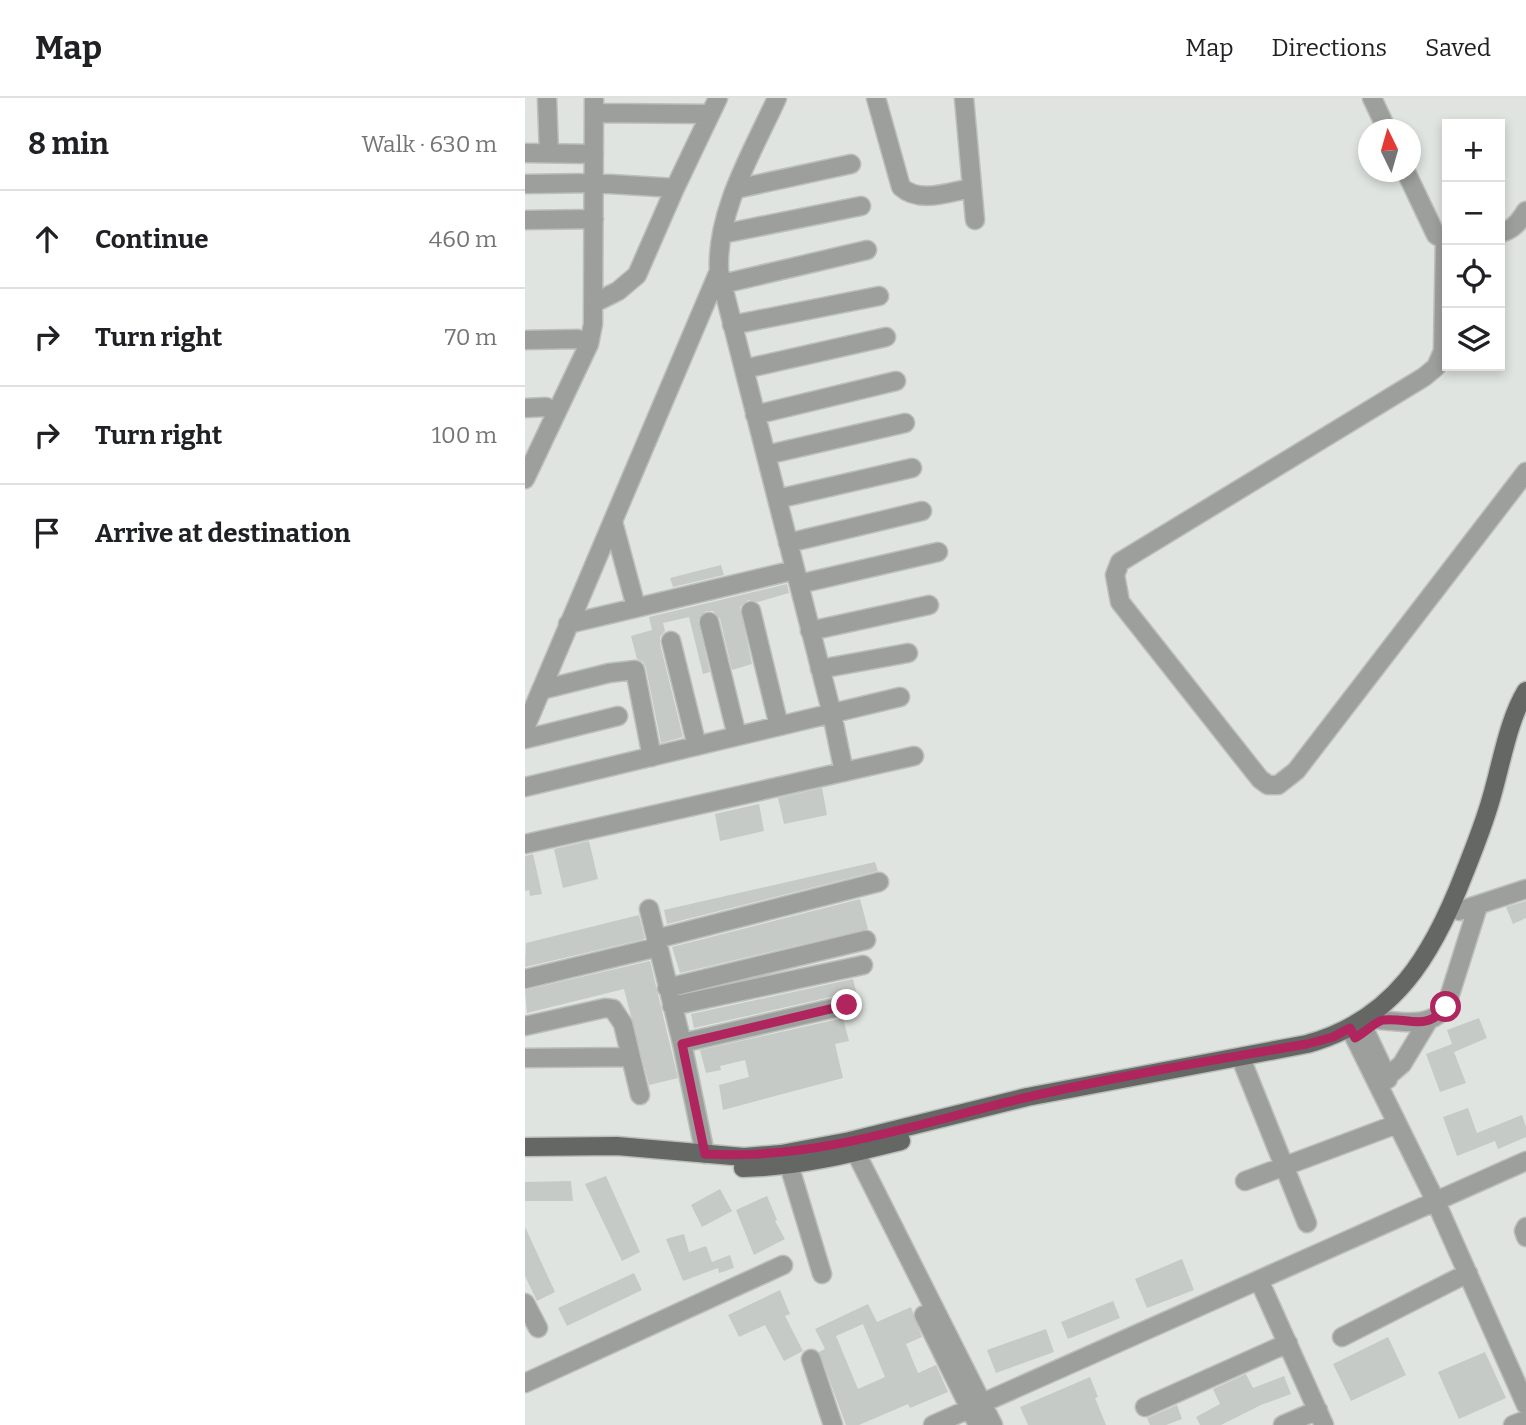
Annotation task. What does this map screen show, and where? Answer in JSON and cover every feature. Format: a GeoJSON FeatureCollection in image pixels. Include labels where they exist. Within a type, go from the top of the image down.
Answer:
{"type":"FeatureCollection","features":[{"type":"Feature","properties":{"kind":"main road"},"geometry":{"type":"LineString","coordinates":[[525,1147],[617,1146],[744,1157],[847,1148],[1028,1109],[1310,1055],[1338,1047],[1395,993],[1422,962],[1438,936],[1486,820],[1510,733],[1526,691]]}},
{"type":"Feature","properties":{"kind":"main road"},"geometry":{"type":"LineString","coordinates":[[525,1158],[616,1157],[744,1168],[789,1165],[1027,1097],[1307,1044],[1358,1030],[1380,1020],[1403,1001],[1429,969],[1447,939],[1496,823],[1526,720]]}},
{"type":"Feature","properties":{"kind":"street"},"geometry":{"type":"LineString","coordinates":[[547,98],[549,153]]}},
{"type":"Feature","properties":{"kind":"street"},"geometry":{"type":"LineString","coordinates":[[777,98],[736,189],[718,251],[720,277],[832,714],[844,772]]}},
{"type":"Feature","properties":{"kind":"street"},"geometry":{"type":"LineString","coordinates":[[876,98],[901,187],[909,194],[921,197],[972,188]]}},
{"type":"Feature","properties":{"kind":"street"},"geometry":{"type":"LineString","coordinates":[[964,98],[975,220]]}},
{"type":"Feature","properties":{"kind":"street"},"geometry":{"type":"LineString","coordinates":[[1372,98],[1382,119]]}},
{"type":"Feature","properties":{"kind":"street"},"geometry":{"type":"LineString","coordinates":[[525,479],[589,344],[593,324],[594,105],[714,106],[637,275],[618,290],[594,303]]}},
{"type":"Feature","properties":{"kind":"street"},"geometry":{"type":"LineString","coordinates":[[525,153],[594,154]]}},
{"type":"Feature","properties":{"kind":"street"},"geometry":{"type":"LineString","coordinates":[[736,189],[851,164]]}},
{"type":"Feature","properties":{"kind":"street"},"geometry":{"type":"LineString","coordinates":[[1411,182],[1442,246]]}},
{"type":"Feature","properties":{"kind":"street"},"geometry":{"type":"LineString","coordinates":[[525,184],[594,183],[675,188]]}},
{"type":"Feature","properties":{"kind":"street"},"geometry":{"type":"LineString","coordinates":[[722,234],[861,206]]}},
{"type":"Feature","properties":{"kind":"street"},"geometry":{"type":"LineString","coordinates":[[1505,230],[1518,223],[1526,211]]}},
{"type":"Feature","properties":{"kind":"street"},"geometry":{"type":"LineString","coordinates":[[525,220],[594,219]]}},
{"type":"Feature","properties":{"kind":"street"},"geometry":{"type":"LineString","coordinates":[[720,277],[867,250]]}},
{"type":"Feature","properties":{"kind":"street"},"geometry":{"type":"LineString","coordinates":[[525,728],[720,277]]}},
{"type":"Feature","properties":{"kind":"street"},"geometry":{"type":"LineString","coordinates":[[733,325],[879,296]]}},
{"type":"Feature","properties":{"kind":"street"},"geometry":{"type":"LineString","coordinates":[[1444,308],[1443,351],[1436,367],[1424,377],[1121,562],[1115,575],[1120,602],[1260,779],[1268,785],[1278,785],[1296,771],[1526,472]]}},
{"type":"Feature","properties":{"kind":"street"},"geometry":{"type":"LineString","coordinates":[[527,443],[578,339],[593,324]]}},
{"type":"Feature","properties":{"kind":"street"},"geometry":{"type":"LineString","coordinates":[[744,369],[886,337]]}},
{"type":"Feature","properties":{"kind":"street"},"geometry":{"type":"LineString","coordinates":[[525,340],[578,339]]}},
{"type":"Feature","properties":{"kind":"street"},"geometry":{"type":"LineString","coordinates":[[755,415],[896,381]]}},
{"type":"Feature","properties":{"kind":"street"},"geometry":{"type":"LineString","coordinates":[[525,408],[546,407]]}},
{"type":"Feature","properties":{"kind":"street"},"geometry":{"type":"LineString","coordinates":[[766,455],[905,423]]}},
{"type":"Feature","properties":{"kind":"street"},"geometry":{"type":"LineString","coordinates":[[777,499],[912,468]]}},
{"type":"Feature","properties":{"kind":"street"},"geometry":{"type":"LineString","coordinates":[[788,543],[922,511]]}},
{"type":"Feature","properties":{"kind":"street"},"geometry":{"type":"LineString","coordinates":[[613,522],[636,607]]}},
{"type":"Feature","properties":{"kind":"street"},"geometry":{"type":"LineString","coordinates":[[568,624],[636,607],[938,552]]}},
{"type":"Feature","properties":{"kind":"street"},"geometry":{"type":"LineString","coordinates":[[810,631],[929,605]]}},
{"type":"Feature","properties":{"kind":"street"},"geometry":{"type":"LineString","coordinates":[[751,611],[779,726]]}},
{"type":"Feature","properties":{"kind":"street"},"geometry":{"type":"LineString","coordinates":[[709,622],[737,736]]}},
{"type":"Feature","properties":{"kind":"street"},"geometry":{"type":"LineString","coordinates":[[671,641],[697,746]]}},
{"type":"Feature","properties":{"kind":"street"},"geometry":{"type":"LineString","coordinates":[[820,669],[908,653]]}},
{"type":"Feature","properties":{"kind":"street"},"geometry":{"type":"LineString","coordinates":[[541,690],[609,673],[635,670],[652,757]]}},
{"type":"Feature","properties":{"kind":"street"},"geometry":{"type":"LineString","coordinates":[[525,787],[900,697]]}},
{"type":"Feature","properties":{"kind":"street"},"geometry":{"type":"LineString","coordinates":[[525,739],[618,716]]}},
{"type":"Feature","properties":{"kind":"street"},"geometry":{"type":"LineString","coordinates":[[525,844],[914,756]]}},
{"type":"Feature","properties":{"kind":"street"},"geometry":{"type":"LineString","coordinates":[[525,979],[879,882]]}},
{"type":"Feature","properties":{"kind":"street"},"geometry":{"type":"LineString","coordinates":[[1459,911],[1526,889]]}},
{"type":"Feature","properties":{"kind":"street"},"geometry":{"type":"LineString","coordinates":[[1380,1020],[1415,1023],[1440,1015],[1446,1007],[1478,906]]}},
{"type":"Feature","properties":{"kind":"street"},"geometry":{"type":"LineString","coordinates":[[649,909],[705,1154]]}},
{"type":"Feature","properties":{"kind":"street"},"geometry":{"type":"LineString","coordinates":[[667,988],[866,940]]}},
{"type":"Feature","properties":{"kind":"street"},"geometry":{"type":"LineString","coordinates":[[672,1006],[863,965]]}},
{"type":"Feature","properties":{"kind":"street"},"geometry":{"type":"LineString","coordinates":[[682,1044],[847,1005]]}},
{"type":"Feature","properties":{"kind":"street"},"geometry":{"type":"LineString","coordinates":[[525,1026],[605,1008],[613,1009],[623,1024],[640,1095]]}},
{"type":"Feature","properties":{"kind":"street"},"geometry":{"type":"LineString","coordinates":[[1387,1077],[1402,1064],[1428,1021]]}},
{"type":"Feature","properties":{"kind":"street"},"geometry":{"type":"LineString","coordinates":[[1358,1030],[1387,1077],[1526,1405]]}},
{"type":"Feature","properties":{"kind":"street"},"geometry":{"type":"LineString","coordinates":[[1358,1030],[1397,1124],[1439,1198],[1526,1377]]}},
{"type":"Feature","properties":{"kind":"street"},"geometry":{"type":"LineString","coordinates":[[525,1058],[631,1057]]}},
{"type":"Feature","properties":{"kind":"street"},"geometry":{"type":"LineString","coordinates":[[1244,1066],[1307,1223]]}},
{"type":"Feature","properties":{"kind":"street"},"geometry":{"type":"LineString","coordinates":[[1245,1181],[1397,1124]]}},
{"type":"Feature","properties":{"kind":"street"},"geometry":{"type":"LineString","coordinates":[[847,1148],[976,1405],[993,1425]]}},
{"type":"Feature","properties":{"kind":"street"},"geometry":{"type":"LineString","coordinates":[[933,1425],[1526,1161]]}},
{"type":"Feature","properties":{"kind":"street"},"geometry":{"type":"LineString","coordinates":[[789,1165],[822,1274]]}},
{"type":"Feature","properties":{"kind":"street"},"geometry":{"type":"LineString","coordinates":[[1526,1227],[1526,1237]]}},
{"type":"Feature","properties":{"kind":"street"},"geometry":{"type":"LineString","coordinates":[[525,1383],[783,1265]]}},
{"type":"Feature","properties":{"kind":"street"},"geometry":{"type":"LineString","coordinates":[[1342,1336],[1468,1273]]}},
{"type":"Feature","properties":{"kind":"street"},"geometry":{"type":"LineString","coordinates":[[1259,1280],[1321,1418],[1283,1425]]}},
{"type":"Feature","properties":{"kind":"street"},"geometry":{"type":"LineString","coordinates":[[525,1303],[538,1328]]}},
{"type":"Feature","properties":{"kind":"street"},"geometry":{"type":"LineString","coordinates":[[1145,1407],[1288,1343]]}},
{"type":"Feature","properties":{"kind":"street"},"geometry":{"type":"LineString","coordinates":[[811,1359],[833,1425]]}},
{"type":"Feature","properties":{"kind":"street"},"geometry":{"type":"LineString","coordinates":[[976,1405],[978,1425]]}},
{"type":"Feature","properties":{"kind":"street"},"geometry":{"type":"LineString","coordinates":[[1513,1425],[1526,1420]]}},
{"type":"Feature","properties":{"kind":"building"},"geometry":{"type":"Polygon","coordinates":[[[721,565],[724,575],[673,587],[670,578],[721,565]]]}},
{"type":"Feature","properties":{"kind":"building"},"geometry":{"type":"Polygon","coordinates":[[[787,584],[789,593],[758,602],[748,600],[740,607],[752,664],[732,670],[720,619],[713,611],[706,611],[698,620],[710,672],[703,674],[689,617],[663,623],[665,631],[660,637],[660,644],[683,737],[661,743],[646,668],[643,662],[637,659],[631,636],[652,630],[649,617],[787,584]]]}},
{"type":"Feature","properties":{"kind":"building"},"geometry":{"type":"Polygon","coordinates":[[[822,788],[827,815],[784,824],[778,798],[822,788]]]}},
{"type":"Feature","properties":{"kind":"building"},"geometry":{"type":"Polygon","coordinates":[[[759,804],[764,831],[720,841],[715,814],[759,804]]]}},
{"type":"Feature","properties":{"kind":"building"},"geometry":{"type":"Polygon","coordinates":[[[589,841],[598,879],[563,888],[554,849],[589,841]]]}},
{"type":"Feature","properties":{"kind":"building"},"geometry":{"type":"Polygon","coordinates":[[[533,854],[542,894],[530,896],[529,890],[525,891],[525,856],[533,854]]]}},
{"type":"Feature","properties":{"kind":"building"},"geometry":{"type":"Polygon","coordinates":[[[875,862],[878,871],[667,924],[664,910],[875,862]]]}},
{"type":"Feature","properties":{"kind":"building"},"geometry":{"type":"Polygon","coordinates":[[[860,899],[868,929],[680,973],[672,947],[860,899]]]}},
{"type":"Feature","properties":{"kind":"building"},"geometry":{"type":"Polygon","coordinates":[[[1526,901],[1526,918],[1513,924],[1506,907],[1526,901]]]}},
{"type":"Feature","properties":{"kind":"building"},"geometry":{"type":"Polygon","coordinates":[[[639,915],[645,939],[525,967],[526,943],[639,915]]]}},
{"type":"Feature","properties":{"kind":"building"},"geometry":{"type":"Polygon","coordinates":[[[650,961],[678,1078],[649,1085],[624,989],[527,1013],[525,990],[650,961]]]}},
{"type":"Feature","properties":{"kind":"building"},"geometry":{"type":"Polygon","coordinates":[[[853,979],[858,999],[851,994],[844,994],[694,1028],[691,1014],[853,979]]]}},
{"type":"Feature","properties":{"kind":"building"},"geometry":{"type":"Polygon","coordinates":[[[843,1018],[849,1041],[835,1044],[843,1078],[723,1110],[719,1085],[749,1077],[745,1060],[720,1066],[721,1070],[706,1073],[700,1050],[843,1018]]]}},
{"type":"Feature","properties":{"kind":"building"},"geometry":{"type":"Polygon","coordinates":[[[1479,1018],[1487,1038],[1454,1052],[1466,1083],[1440,1092],[1426,1054],[1452,1044],[1447,1030],[1479,1018]]]}},
{"type":"Feature","properties":{"kind":"building"},"geometry":{"type":"Polygon","coordinates":[[[1468,1108],[1477,1133],[1522,1115],[1526,1137],[1498,1149],[1495,1141],[1457,1156],[1443,1117],[1468,1108]]]}},
{"type":"Feature","properties":{"kind":"building"},"geometry":{"type":"Polygon","coordinates":[[[606,1176],[640,1252],[622,1261],[585,1184],[606,1176]]]}},
{"type":"Feature","properties":{"kind":"building"},"geometry":{"type":"Polygon","coordinates":[[[571,1181],[573,1201],[525,1201],[525,1182],[571,1181]]]}},
{"type":"Feature","properties":{"kind":"building"},"geometry":{"type":"Polygon","coordinates":[[[720,1189],[732,1211],[702,1227],[691,1205],[720,1189]]]}},
{"type":"Feature","properties":{"kind":"building"},"geometry":{"type":"Polygon","coordinates":[[[767,1196],[777,1220],[775,1221],[785,1239],[754,1255],[736,1210],[767,1196]]]}},
{"type":"Feature","properties":{"kind":"building"},"geometry":{"type":"Polygon","coordinates":[[[525,1227],[555,1292],[537,1301],[525,1276],[525,1227]]]}},
{"type":"Feature","properties":{"kind":"building"},"geometry":{"type":"Polygon","coordinates":[[[684,1234],[689,1252],[706,1246],[712,1262],[730,1255],[734,1268],[719,1273],[718,1268],[683,1281],[666,1239],[684,1234]]]}},
{"type":"Feature","properties":{"kind":"building"},"geometry":{"type":"Polygon","coordinates":[[[1182,1259],[1194,1290],[1147,1308],[1135,1279],[1182,1259]]]}},
{"type":"Feature","properties":{"kind":"building"},"geometry":{"type":"Polygon","coordinates":[[[634,1273],[642,1290],[567,1326],[558,1308],[634,1273]]]}},
{"type":"Feature","properties":{"kind":"building"},"geometry":{"type":"Polygon","coordinates":[[[780,1290],[790,1314],[785,1316],[803,1351],[784,1361],[765,1325],[739,1337],[728,1315],[780,1290]]]}},
{"type":"Feature","properties":{"kind":"building"},"geometry":{"type":"Polygon","coordinates":[[[1113,1301],[1120,1318],[1068,1339],[1061,1322],[1113,1301]]]}},
{"type":"Feature","properties":{"kind":"building"},"geometry":{"type":"Polygon","coordinates":[[[868,1304],[877,1322],[911,1307],[922,1337],[906,1344],[918,1373],[936,1365],[948,1392],[910,1408],[908,1404],[859,1425],[846,1425],[819,1352],[825,1349],[815,1329],[868,1304]],[[863,1324],[836,1336],[858,1389],[885,1377],[863,1324]]]}},
{"type":"Feature","properties":{"kind":"building"},"geometry":{"type":"Polygon","coordinates":[[[1046,1329],[1054,1352],[996,1373],[987,1350],[1046,1329]]]}},
{"type":"Feature","properties":{"kind":"building"},"geometry":{"type":"Polygon","coordinates":[[[1388,1337],[1406,1375],[1351,1401],[1333,1364],[1388,1337]]]}},
{"type":"Feature","properties":{"kind":"building"},"geometry":{"type":"Polygon","coordinates":[[[1485,1352],[1506,1398],[1459,1419],[1438,1372],[1485,1352]]]}},
{"type":"Feature","properties":{"kind":"building"},"geometry":{"type":"Polygon","coordinates":[[[1246,1374],[1253,1388],[1284,1376],[1291,1394],[1221,1425],[1200,1425],[1196,1417],[1220,1404],[1213,1389],[1246,1374]]]}},
{"type":"Feature","properties":{"kind":"building"},"geometry":{"type":"Polygon","coordinates":[[[1090,1377],[1106,1425],[1028,1425],[1020,1407],[1090,1377]]]}},
{"type":"Feature","properties":{"kind":"building"},"geometry":{"type":"Polygon","coordinates":[[[1177,1405],[1182,1419],[1166,1425],[1150,1425],[1147,1418],[1177,1405]]]}},
{"type":"Feature","properties":{"kind":"route"},"geometry":{"type":"LineString","coordinates":[[847,1005],[682,1044],[705,1154],[744,1157],[781,1154],[850,1141],[1027,1097],[1307,1044],[1333,1037],[1350,1028],[1355,1038],[1380,1020],[1415,1023],[1428,1021],[1440,1015],[1446,1007]]}}]}
